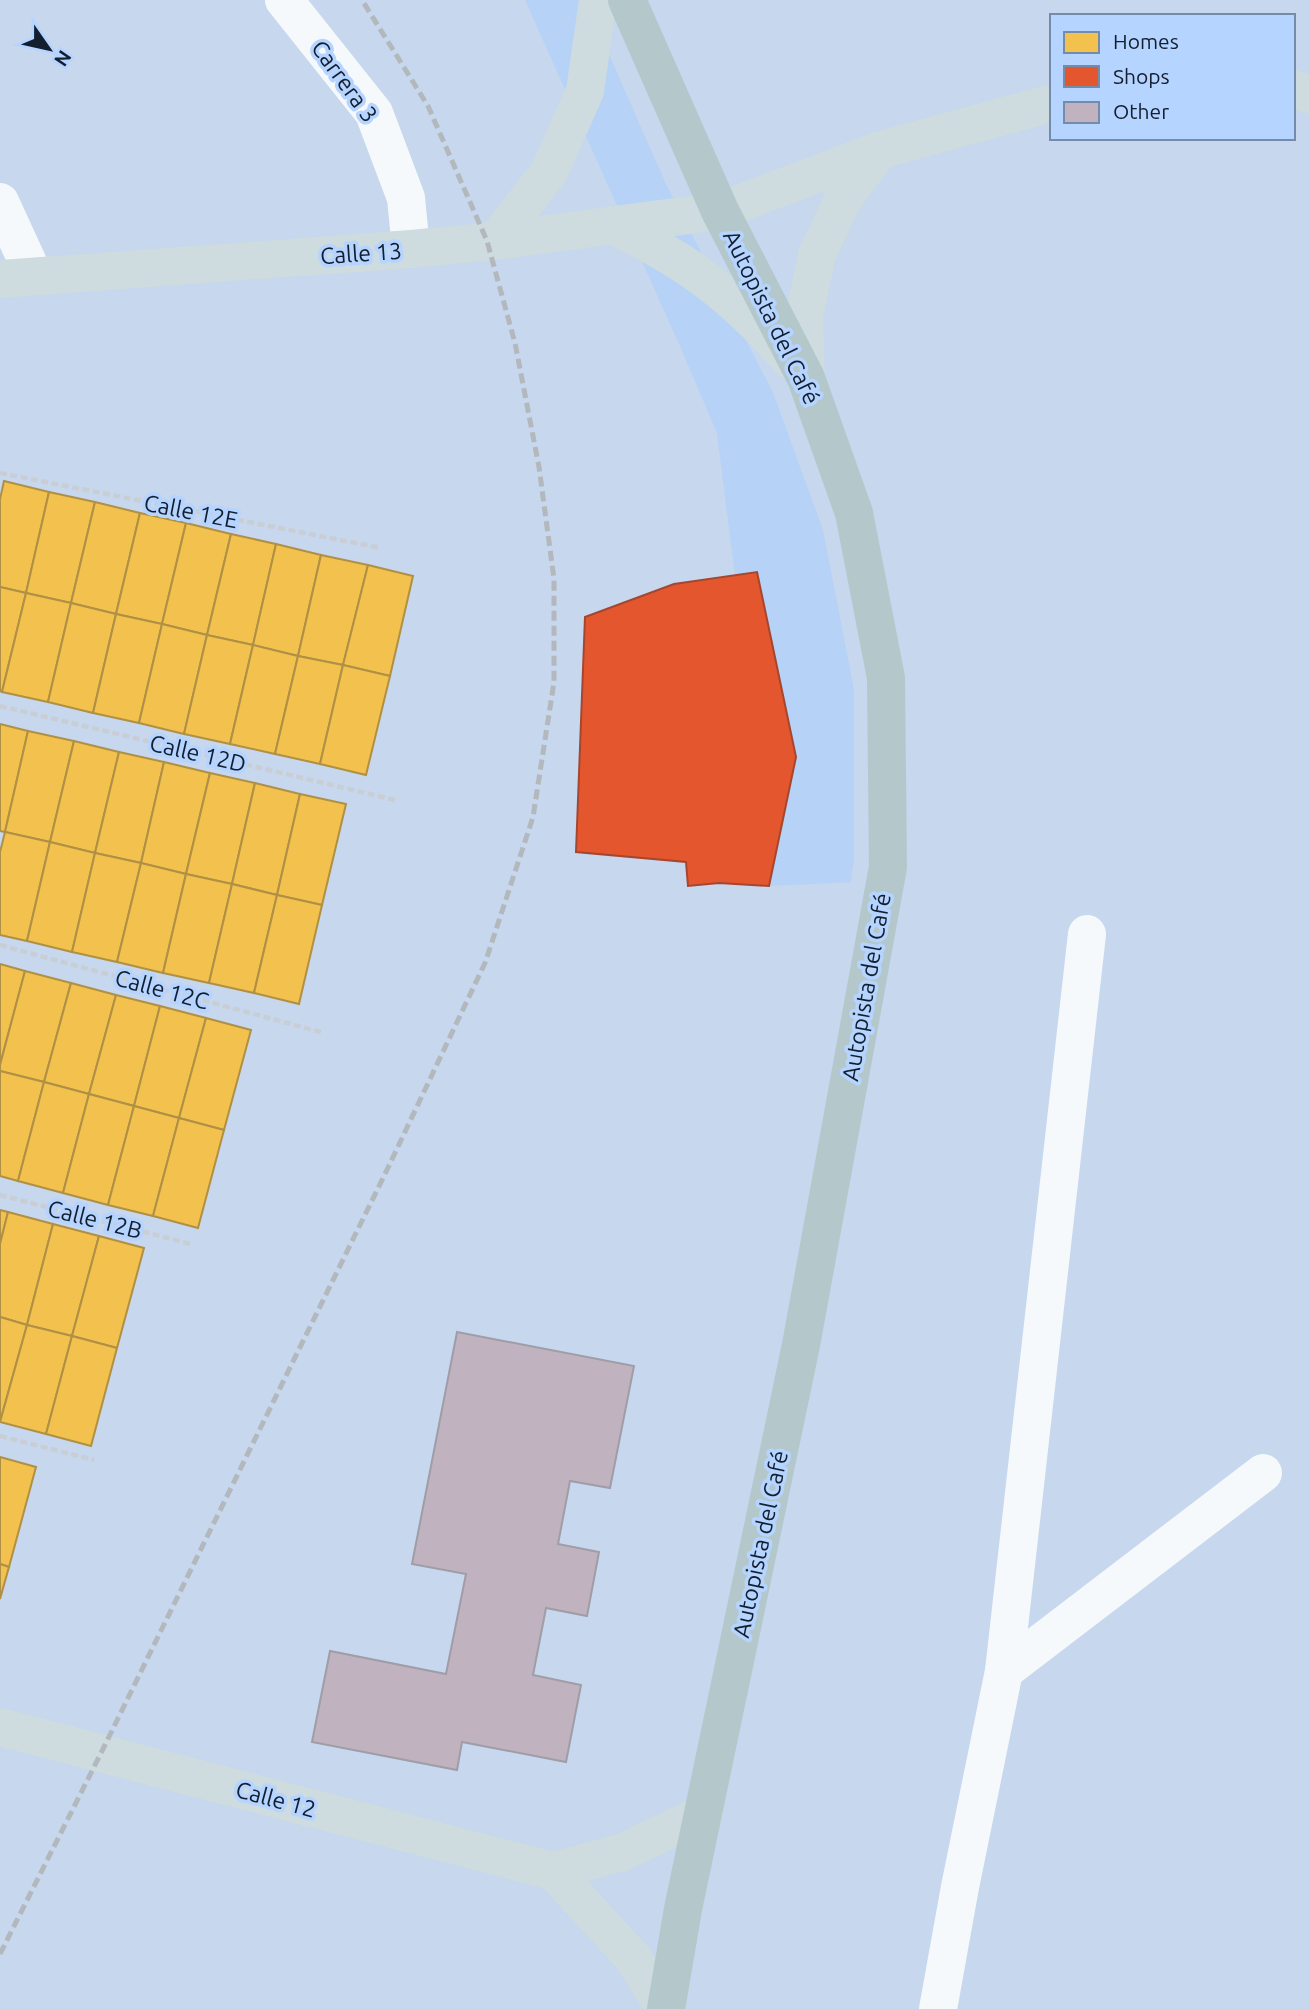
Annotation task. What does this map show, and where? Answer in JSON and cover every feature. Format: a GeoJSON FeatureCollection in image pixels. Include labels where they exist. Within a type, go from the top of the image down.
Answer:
{"type":"FeatureCollection","features":[{"type":"Feature","properties":{"kind":"highway","name":"Autopista del Café"},"geometry":{"type":"LineString","coordinates":[[627,0],[720,211],[806,378],[854,513],[886,678],[888,867],[801,1345],[683,1909],[666,2009]]}},
{"type":"Feature","properties":{"kind":"main road"},"geometry":{"type":"LineString","coordinates":[[495,241],[549,172],[585,91],[598,0]]}},
{"type":"Feature","properties":{"kind":"main road","name":"Calle 13"},"geometry":{"type":"LineString","coordinates":[[17,278],[495,241],[720,211],[880,150],[1050,104]]}},
{"type":"Feature","properties":{"kind":"main road"},"geometry":{"type":"LineString","coordinates":[[806,378],[804,316],[817,256],[843,199],[880,150]]}},
{"type":"Feature","properties":{"kind":"main road"},"geometry":{"type":"LineString","coordinates":[[612,225],[667,254],[718,289],[765,331],[806,378]]}},
{"type":"Feature","properties":{"kind":"main road","name":"Calle 12"},"geometry":{"type":"LineString","coordinates":[[0,1727],[553,1871],[623,1852],[704,1813]]}},
{"type":"Feature","properties":{"kind":"main road"},"geometry":{"type":"LineString","coordinates":[[553,1871],[633,1958],[666,2009]]}},
{"type":"Feature","properties":{"kind":"street","name":"Carrera 3"},"geometry":{"type":"LineString","coordinates":[[285,0],[374,113],[406,198],[411,249]]}},
{"type":"Feature","properties":{"kind":"street"},"geometry":{"type":"LineString","coordinates":[[0,202],[17,278]]}},
{"type":"Feature","properties":{"kind":"street"},"geometry":{"type":"LineString","coordinates":[[938,2009],[962,1874],[1004,1671],[1087,934]]}},
{"type":"Feature","properties":{"kind":"street"},"geometry":{"type":"LineString","coordinates":[[1004,1671],[1263,1473]]}},
{"type":"Feature","properties":{"kind":"path","name":"Calle 12E"},"geometry":{"type":"LineString","coordinates":[[0,473],[381,548]]}},
{"type":"Feature","properties":{"kind":"path","name":"Calle 12D"},"geometry":{"type":"LineString","coordinates":[[0,706],[395,800]]}},
{"type":"Feature","properties":{"kind":"path","name":"Calle 12C"},"geometry":{"type":"LineString","coordinates":[[0,945],[324,1032]]}},
{"type":"Feature","properties":{"kind":"path","name":"Calle 12B"},"geometry":{"type":"LineString","coordinates":[[0,1195],[191,1244]]}},
{"type":"Feature","properties":{"kind":"path"},"geometry":{"type":"LineString","coordinates":[[0,1436],[94,1460]]}},
{"type":"Feature","properties":{"kind":"shaded area"},"geometry":{"type":"Polygon","coordinates":[[[525,0],[585,0],[665,182],[773,393],[823,530],[854,690],[854,856],[851,882],[769,886],[796,757],[757,572],[735,575],[717,433],[525,0]]]}},
{"type":"Feature","properties":{"kind":"building: Homes"},"geometry":{"type":"Polygon","coordinates":[[[4,481],[49,492],[26,593],[0,587],[0,499],[4,481]]]}},
{"type":"Feature","properties":{"kind":"building: Homes"},"geometry":{"type":"Polygon","coordinates":[[[49,492],[95,502],[71,603],[26,593],[49,492]]]}},
{"type":"Feature","properties":{"kind":"building: Homes"},"geometry":{"type":"Polygon","coordinates":[[[95,502],[140,513],[116,614],[71,603],[95,502]]]}},
{"type":"Feature","properties":{"kind":"building: Homes"},"geometry":{"type":"Polygon","coordinates":[[[140,513],[186,523],[162,624],[116,614],[140,513]]]}},
{"type":"Feature","properties":{"kind":"building: Homes"},"geometry":{"type":"Polygon","coordinates":[[[186,523],[231,534],[207,635],[162,624],[186,523]]]}},
{"type":"Feature","properties":{"kind":"building: Homes"},"geometry":{"type":"Polygon","coordinates":[[[231,534],[276,544],[253,645],[207,635],[231,534]]]}},
{"type":"Feature","properties":{"kind":"building: Homes"},"geometry":{"type":"Polygon","coordinates":[[[276,544],[321,555],[298,656],[253,645],[276,544]]]}},
{"type":"Feature","properties":{"kind":"building: Homes"},"geometry":{"type":"Polygon","coordinates":[[[321,555],[368,565],[343,665],[298,656],[321,555]]]}},
{"type":"Feature","properties":{"kind":"building: Homes"},"geometry":{"type":"Polygon","coordinates":[[[368,565],[413,576],[390,676],[343,665],[368,565]]]}},
{"type":"Feature","properties":{"kind":"building: Homes"},"geometry":{"type":"Polygon","coordinates":[[[0,587],[26,593],[2,692],[0,691],[0,587]]]}},
{"type":"Feature","properties":{"kind":"building: Homes"},"geometry":{"type":"Polygon","coordinates":[[[26,593],[71,603],[48,702],[2,692],[26,593]]]}},
{"type":"Feature","properties":{"kind":"building: Homes"},"geometry":{"type":"Polygon","coordinates":[[[71,603],[116,614],[93,713],[48,702],[71,603]]]}},
{"type":"Feature","properties":{"kind":"building: Homes"},"geometry":{"type":"Polygon","coordinates":[[[116,614],[162,624],[139,723],[93,713],[116,614]]]}},
{"type":"Feature","properties":{"kind":"building: Homes"},"geometry":{"type":"Polygon","coordinates":[[[162,624],[207,635],[184,734],[139,723],[162,624]]]}},
{"type":"Feature","properties":{"kind":"building: Homes"},"geometry":{"type":"Polygon","coordinates":[[[207,635],[253,645],[230,744],[184,734],[207,635]]]}},
{"type":"Feature","properties":{"kind":"building: Homes"},"geometry":{"type":"Polygon","coordinates":[[[253,645],[298,656],[275,754],[230,744],[253,645]]]}},
{"type":"Feature","properties":{"kind":"building: Homes"},"geometry":{"type":"Polygon","coordinates":[[[298,656],[343,665],[320,764],[275,754],[298,656]]]}},
{"type":"Feature","properties":{"kind":"building: Homes"},"geometry":{"type":"Polygon","coordinates":[[[343,665],[390,676],[366,775],[320,764],[343,665]]]}},
{"type":"Feature","properties":{"kind":"building: Homes"},"geometry":{"type":"Polygon","coordinates":[[[0,724],[28,731],[5,832],[0,831],[0,724]]]}},
{"type":"Feature","properties":{"kind":"building: Homes"},"geometry":{"type":"Polygon","coordinates":[[[28,731],[74,741],[50,842],[5,832],[28,731]]]}},
{"type":"Feature","properties":{"kind":"building: Homes"},"geometry":{"type":"Polygon","coordinates":[[[74,741],[119,752],[95,853],[50,842],[74,741]]]}},
{"type":"Feature","properties":{"kind":"building: Homes"},"geometry":{"type":"Polygon","coordinates":[[[119,752],[164,762],[141,863],[95,853],[119,752]]]}},
{"type":"Feature","properties":{"kind":"building: Homes"},"geometry":{"type":"Polygon","coordinates":[[[164,762],[210,773],[186,874],[141,863],[164,762]]]}},
{"type":"Feature","properties":{"kind":"building: Homes"},"geometry":{"type":"Polygon","coordinates":[[[210,773],[255,783],[232,884],[186,874],[210,773]]]}},
{"type":"Feature","properties":{"kind":"building: Homes"},"geometry":{"type":"Polygon","coordinates":[[[255,783],[300,794],[277,895],[232,884],[255,783]]]}},
{"type":"Feature","properties":{"kind":"building: Homes"},"geometry":{"type":"Polygon","coordinates":[[[300,794],[346,804],[322,905],[277,895],[300,794]]]}},
{"type":"Feature","properties":{"kind":"building: Homes"},"geometry":{"type":"Polygon","coordinates":[[[5,832],[50,842],[27,941],[0,935],[0,852],[5,832]]]}},
{"type":"Feature","properties":{"kind":"building: Homes"},"geometry":{"type":"Polygon","coordinates":[[[50,842],[95,853],[72,952],[27,941],[50,842]]]}},
{"type":"Feature","properties":{"kind":"building: Homes"},"geometry":{"type":"Polygon","coordinates":[[[95,853],[141,863],[117,962],[72,952],[95,853]]]}},
{"type":"Feature","properties":{"kind":"building: Homes"},"geometry":{"type":"Polygon","coordinates":[[[141,863],[186,874],[163,973],[117,962],[141,863]]]}},
{"type":"Feature","properties":{"kind":"building: Homes"},"geometry":{"type":"Polygon","coordinates":[[[186,874],[232,884],[209,983],[163,973],[186,874]]]}},
{"type":"Feature","properties":{"kind":"building: Homes"},"geometry":{"type":"Polygon","coordinates":[[[232,884],[277,895],[254,993],[209,983],[232,884]]]}},
{"type":"Feature","properties":{"kind":"building: Homes"},"geometry":{"type":"Polygon","coordinates":[[[277,895],[322,905],[299,1004],[254,993],[277,895]]]}},
{"type":"Feature","properties":{"kind":"building: Homes"},"geometry":{"type":"Polygon","coordinates":[[[0,964],[25,971],[0,1065],[0,964]]]}},
{"type":"Feature","properties":{"kind":"building: Homes"},"geometry":{"type":"Polygon","coordinates":[[[25,971],[71,983],[44,1082],[0,1071],[25,971]]]}},
{"type":"Feature","properties":{"kind":"building: Homes"},"geometry":{"type":"Polygon","coordinates":[[[71,983],[116,995],[89,1094],[44,1082],[71,983]]]}},
{"type":"Feature","properties":{"kind":"building: Homes"},"geometry":{"type":"Polygon","coordinates":[[[116,995],[160,1006],[134,1106],[89,1094],[116,995]]]}},
{"type":"Feature","properties":{"kind":"building: Homes"},"geometry":{"type":"Polygon","coordinates":[[[160,1006],[206,1018],[179,1118],[134,1106],[160,1006]]]}},
{"type":"Feature","properties":{"kind":"building: Homes"},"geometry":{"type":"Polygon","coordinates":[[[206,1018],[251,1030],[224,1130],[179,1118],[206,1018]]]}},
{"type":"Feature","properties":{"kind":"building: Homes"},"geometry":{"type":"Polygon","coordinates":[[[0,1071],[44,1082],[18,1181],[0,1176],[0,1071]]]}},
{"type":"Feature","properties":{"kind":"building: Homes"},"geometry":{"type":"Polygon","coordinates":[[[44,1082],[89,1094],[63,1193],[18,1181],[44,1082]]]}},
{"type":"Feature","properties":{"kind":"building: Homes"},"geometry":{"type":"Polygon","coordinates":[[[89,1094],[134,1106],[108,1205],[63,1193],[89,1094]]]}},
{"type":"Feature","properties":{"kind":"building: Homes"},"geometry":{"type":"Polygon","coordinates":[[[134,1106],[179,1118],[153,1216],[108,1205],[134,1106]]]}},
{"type":"Feature","properties":{"kind":"building: Homes"},"geometry":{"type":"Polygon","coordinates":[[[179,1118],[224,1130],[198,1228],[153,1216],[179,1118]]]}},
{"type":"Feature","properties":{"kind":"building: Homes"},"geometry":{"type":"Polygon","coordinates":[[[0,1210],[8,1212],[0,1244],[0,1210]]]}},
{"type":"Feature","properties":{"kind":"building: Homes"},"geometry":{"type":"Polygon","coordinates":[[[8,1212],[53,1224],[27,1325],[0,1317],[0,1244],[8,1212]]]}},
{"type":"Feature","properties":{"kind":"building: Homes"},"geometry":{"type":"Polygon","coordinates":[[[53,1224],[99,1236],[72,1336],[27,1325],[53,1224]]]}},
{"type":"Feature","properties":{"kind":"building: Homes"},"geometry":{"type":"Polygon","coordinates":[[[99,1236],[144,1248],[117,1348],[72,1336],[99,1236]]]}},
{"type":"Feature","properties":{"kind":"building: Homes"},"geometry":{"type":"Polygon","coordinates":[[[0,1317],[27,1325],[0,1422],[0,1317]]]}},
{"type":"Feature","properties":{"kind":"building: Homes"},"geometry":{"type":"Polygon","coordinates":[[[27,1325],[72,1336],[46,1434],[0,1422],[27,1325]]]}},
{"type":"Feature","properties":{"kind":"building: Homes"},"geometry":{"type":"Polygon","coordinates":[[[72,1336],[117,1348],[91,1446],[46,1434],[72,1336]]]}},
{"type":"Feature","properties":{"kind":"building: Homes"},"geometry":{"type":"Polygon","coordinates":[[[0,1457],[36,1467],[9,1567],[0,1564],[0,1457]]]}},
{"type":"Feature","properties":{"kind":"building: Homes"},"geometry":{"type":"Polygon","coordinates":[[[0,1564],[9,1567],[0,1599],[0,1564]]]}},
{"type":"Feature","properties":{"kind":"building: Shops"},"geometry":{"type":"Polygon","coordinates":[[[757,572],[796,757],[769,886],[719,883],[688,886],[686,862],[576,852],[585,617],[674,584],[757,572]]]}},
{"type":"Feature","properties":{"kind":"building: Other"},"geometry":{"type":"Polygon","coordinates":[[[457,1332],[634,1366],[610,1488],[570,1481],[558,1544],[599,1552],[587,1616],[546,1608],[533,1675],[581,1685],[566,1762],[462,1742],[457,1770],[312,1742],[330,1651],[446,1674],[466,1574],[412,1564],[457,1332]]]}},
{"type":"Feature","properties":{"kind":"railway"},"geometry":{"type":"LineString","coordinates":[[0,1954],[385,1174],[485,963],[533,817],[554,682],[554,579],[539,467],[515,343],[487,241],[428,106],[362,0]]}}]}
